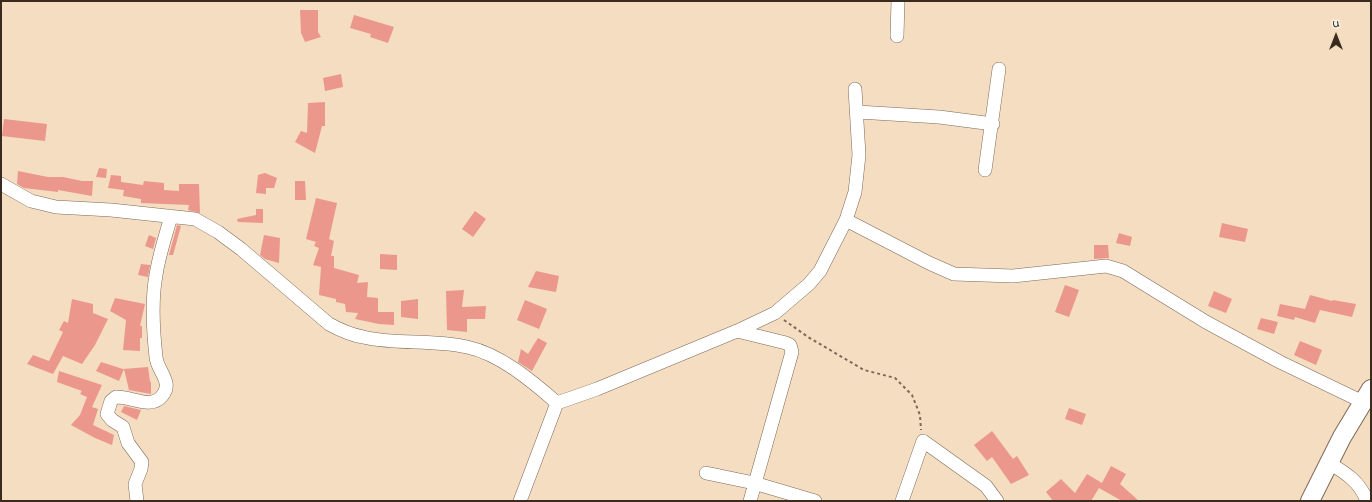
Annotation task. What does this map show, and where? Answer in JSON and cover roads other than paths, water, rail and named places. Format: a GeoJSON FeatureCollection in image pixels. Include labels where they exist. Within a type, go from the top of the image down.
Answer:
{"type":"FeatureCollection","features":[{"type":"Feature","properties":{"kind":"highway"},"geometry":{"type":"LineString","coordinates":[[1310,501],[1329,463],[1367,396]]}},
{"type":"Feature","properties":{"kind":"street"},"geometry":{"type":"LineString","coordinates":[[897,36],[898,1]]}},
{"type":"Feature","properties":{"kind":"street"},"geometry":{"type":"LineString","coordinates":[[985,170],[993,124],[999,69]]}},
{"type":"Feature","properties":{"kind":"street"},"geometry":{"type":"LineString","coordinates":[[557,403],[597,389],[737,331],[775,313],[809,284],[820,271],[846,220],[855,192],[859,155],[858,112],[855,89]]}},
{"type":"Feature","properties":{"kind":"street"},"geometry":{"type":"LineString","coordinates":[[858,112],[938,117],[993,124]]}},
{"type":"Feature","properties":{"kind":"street"},"geometry":{"type":"LineString","coordinates":[[1,184],[31,202],[56,207],[171,216],[195,220],[218,232],[329,324],[346,333],[364,338],[433,342],[468,347],[496,358],[557,403]]}},
{"type":"Feature","properties":{"kind":"street"},"geometry":{"type":"LineString","coordinates":[[136,501],[135,484],[142,462],[128,443],[123,427],[112,420],[107,414],[113,398],[120,397],[152,402],[161,398],[166,391],[166,380],[163,372],[156,362],[152,311],[156,275],[171,216]]}},
{"type":"Feature","properties":{"kind":"street"},"geometry":{"type":"LineString","coordinates":[[846,220],[929,263],[954,274],[1013,276],[1106,266],[1123,271],[1206,322],[1280,362],[1367,396]]}},
{"type":"Feature","properties":{"kind":"street"},"geometry":{"type":"LineString","coordinates":[[737,331],[786,343],[790,345],[792,352],[750,501]]}},
{"type":"Feature","properties":{"kind":"street"},"geometry":{"type":"LineString","coordinates":[[520,501],[557,403]]}},
{"type":"Feature","properties":{"kind":"street"},"geometry":{"type":"LineString","coordinates":[[902,501],[923,441],[986,486],[998,501]]}},
{"type":"Feature","properties":{"kind":"street"},"geometry":{"type":"LineString","coordinates":[[1329,463],[1350,476],[1364,492],[1367,501]]}},
{"type":"Feature","properties":{"kind":"street"},"geometry":{"type":"LineString","coordinates":[[706,473],[754,483],[815,501]]}}]}
